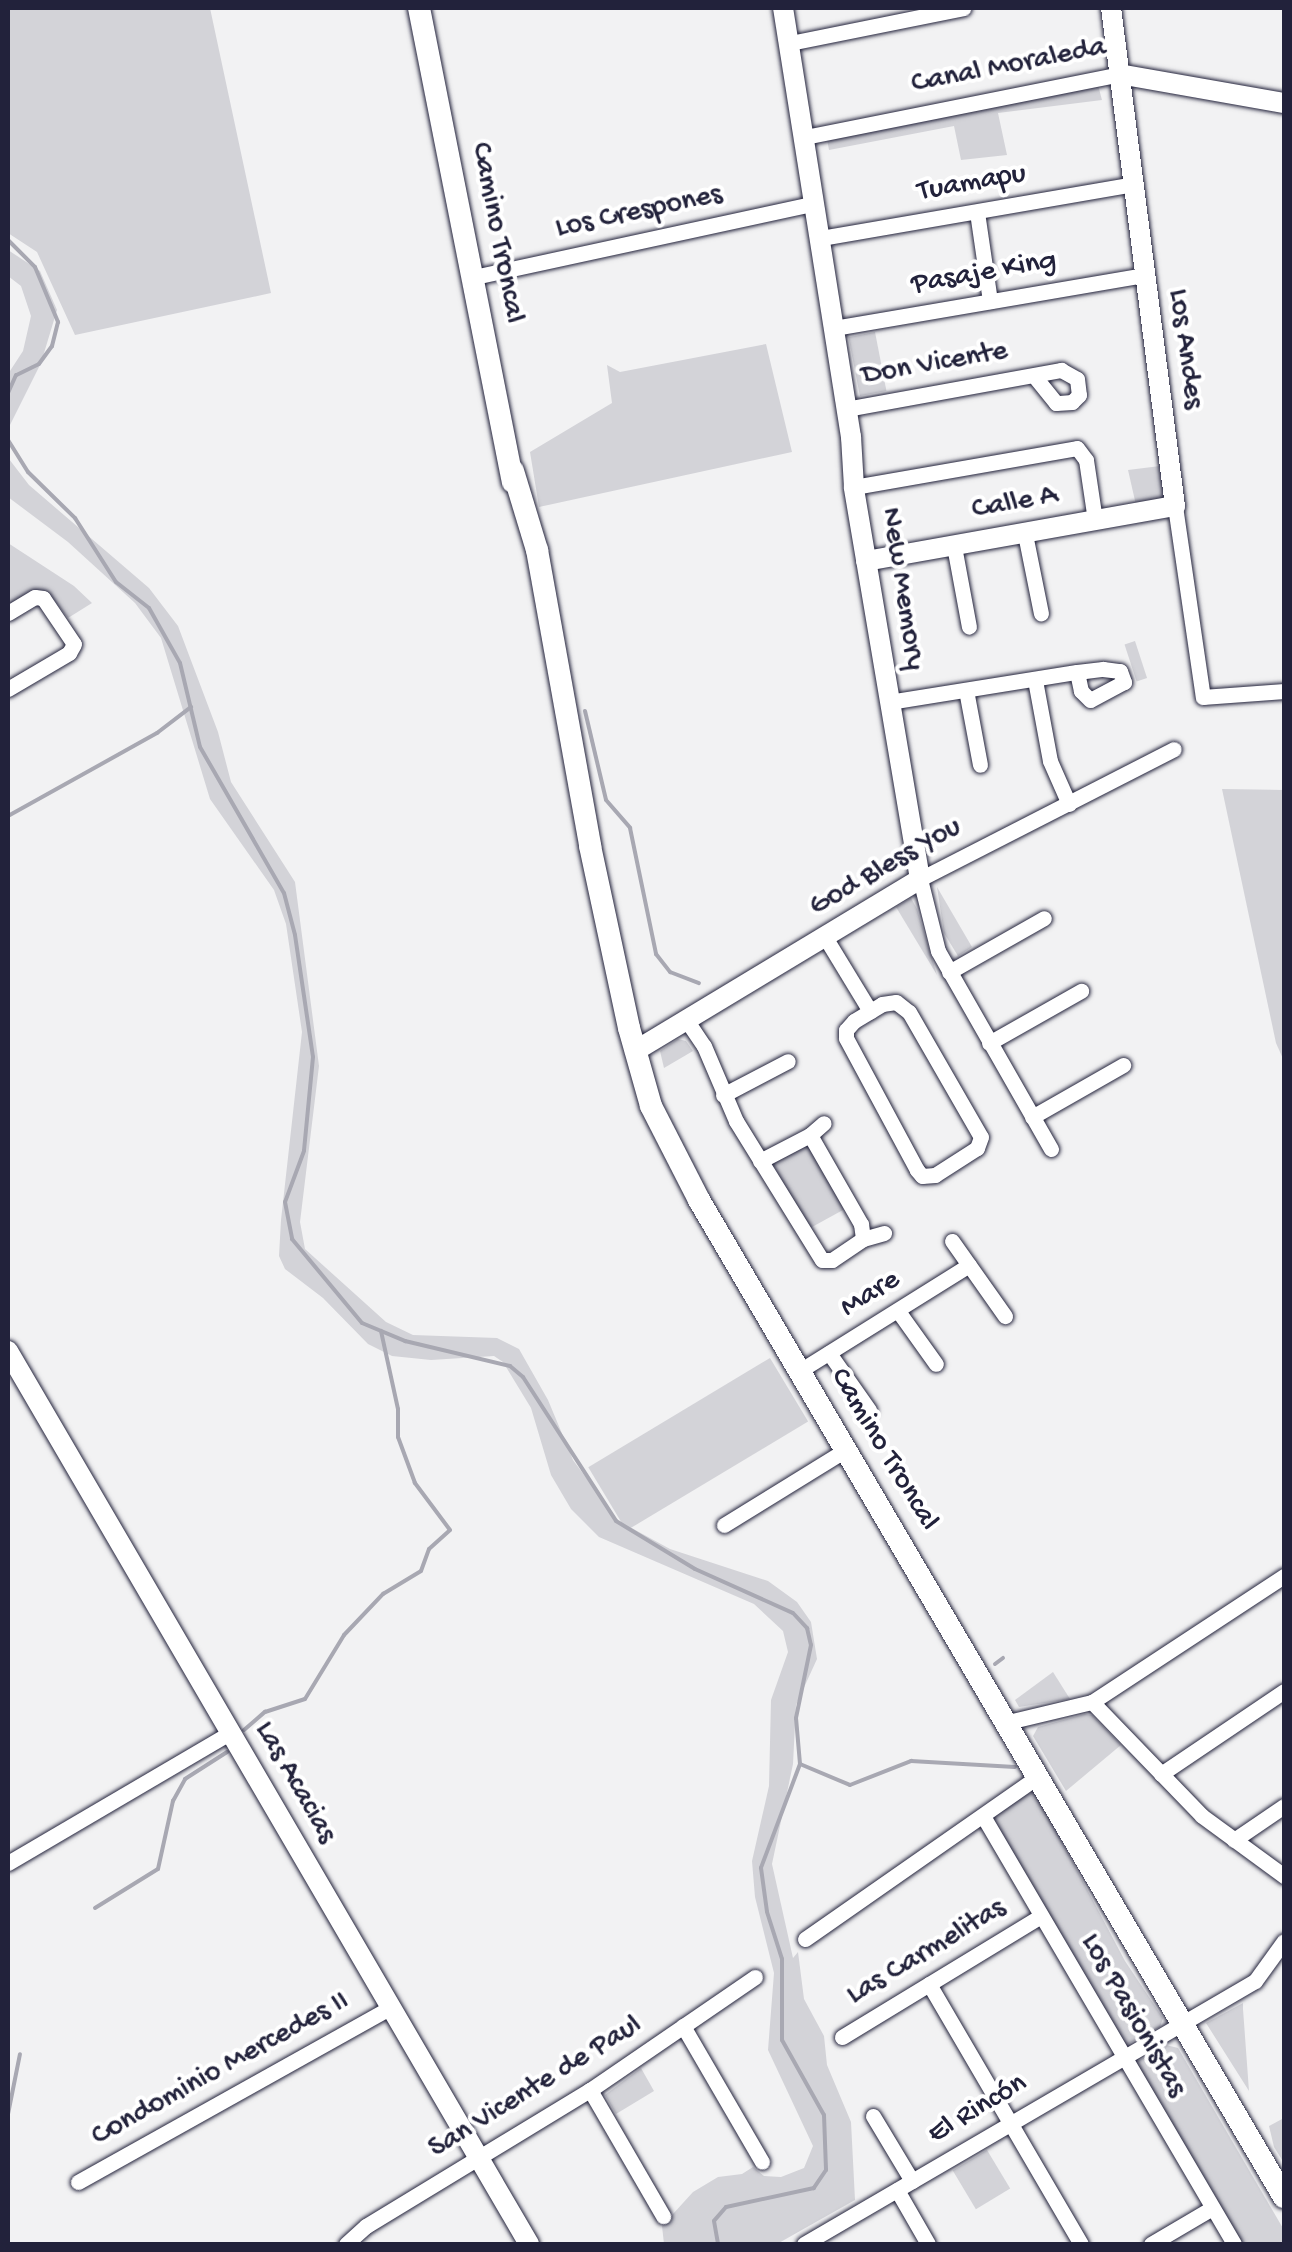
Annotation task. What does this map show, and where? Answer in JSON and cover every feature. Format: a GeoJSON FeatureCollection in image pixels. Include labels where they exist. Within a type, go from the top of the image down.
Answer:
{"type":"FeatureCollection","features":[{"type":"Feature","properties":{"kind":"main road","name":"Camino Troncal"},"geometry":{"type":"LineString","coordinates":[[419,8],[513,470],[537,550],[559,684],[636,1052],[652,1106],[671,1150],[1284,2196]]}},
{"type":"Feature","properties":{"kind":"street","name":"New Memory"},"geometry":{"type":"LineString","coordinates":[[784,8],[846,409],[854,487],[931,933],[949,972],[1051,1150]]}},
{"type":"Feature","properties":{"kind":"street"},"geometry":{"type":"LineString","coordinates":[[790,43],[964,8]]}},
{"type":"Feature","properties":{"kind":"street","name":"Los Andes"},"geometry":{"type":"LineString","coordinates":[[1111,8],[1203,698],[1284,691]]}},
{"type":"Feature","properties":{"kind":"street","name":"Canal Moraleda"},"geometry":{"type":"LineString","coordinates":[[805,137],[1119,74],[1284,104]]}},
{"type":"Feature","properties":{"kind":"street","name":"Tuamapu"},"geometry":{"type":"LineString","coordinates":[[821,238],[1133,184]]}},
{"type":"Feature","properties":{"kind":"street","name":"Los Crespones"},"geometry":{"type":"LineString","coordinates":[[474,277],[815,203]]}},
{"type":"Feature","properties":{"kind":"street"},"geometry":{"type":"LineString","coordinates":[[978,212],[990,301]]}},
{"type":"Feature","properties":{"kind":"street","name":"Pasaje King"},"geometry":{"type":"LineString","coordinates":[[834,328],[1144,275]]}},
{"type":"Feature","properties":{"kind":"street","name":"Don Vicente"},"geometry":{"type":"LineString","coordinates":[[846,409],[1034,376]]}},
{"type":"Feature","properties":{"kind":"street"},"geometry":{"type":"LineString","coordinates":[[854,487],[1077,448],[1086,460],[1095,520]]}},
{"type":"Feature","properties":{"kind":"street","name":"Calle A"},"geometry":{"type":"LineString","coordinates":[[866,561],[1175,506]]}},
{"type":"Feature","properties":{"kind":"street"},"geometry":{"type":"LineString","coordinates":[[1026,534],[1041,613]]}},
{"type":"Feature","properties":{"kind":"street"},"geometry":{"type":"LineString","coordinates":[[954,546],[969,627]]}},
{"type":"Feature","properties":{"kind":"street"},"geometry":{"type":"LineString","coordinates":[[8,613],[35,598],[43,598],[74,644],[69,653],[10,681]]}},
{"type":"Feature","properties":{"kind":"street"},"geometry":{"type":"LineString","coordinates":[[889,702],[1078,672]]}},
{"type":"Feature","properties":{"kind":"street"},"geometry":{"type":"LineString","coordinates":[[1035,680],[1050,762],[1068,804]]}},
{"type":"Feature","properties":{"kind":"street"},"geometry":{"type":"LineString","coordinates":[[966,690],[980,765]]}},
{"type":"Feature","properties":{"kind":"street","name":"God Bless You"},"geometry":{"type":"LineString","coordinates":[[636,1052],[920,879],[1174,749]]}},
{"type":"Feature","properties":{"kind":"street"},"geometry":{"type":"LineString","coordinates":[[949,972],[1044,918]]}},
{"type":"Feature","properties":{"kind":"street"},"geometry":{"type":"LineString","coordinates":[[825,937],[870,1010]]}},
{"type":"Feature","properties":{"kind":"street"},"geometry":{"type":"LineString","coordinates":[[989,1043],[1081,990]]}},
{"type":"Feature","properties":{"kind":"street"},"geometry":{"type":"LineString","coordinates":[[889,1003],[905,1007],[981,1138],[978,1148],[935,1175],[922,1176],[917,1170],[850,1050],[846,1030],[870,1010],[889,1003]]}},
{"type":"Feature","properties":{"kind":"street"},"geometry":{"type":"LineString","coordinates":[[687,1021],[704,1046],[724,1096],[760,1160],[822,1260],[832,1260],[863,1239],[884,1233]]}},
{"type":"Feature","properties":{"kind":"street"},"geometry":{"type":"LineString","coordinates":[[724,1096],[788,1061]]}},
{"type":"Feature","properties":{"kind":"street"},"geometry":{"type":"LineString","coordinates":[[1032,1117],[1123,1065]]}},
{"type":"Feature","properties":{"kind":"street"},"geometry":{"type":"LineString","coordinates":[[760,1160],[810,1135],[824,1122]]}},
{"type":"Feature","properties":{"kind":"street"},"geometry":{"type":"LineString","coordinates":[[810,1135],[861,1224],[863,1239]]}},
{"type":"Feature","properties":{"kind":"street"},"geometry":{"type":"LineString","coordinates":[[952,1241],[1005,1316]]}},
{"type":"Feature","properties":{"kind":"street","name":"Mare"},"geometry":{"type":"LineString","coordinates":[[800,1370],[969,1265]]}},
{"type":"Feature","properties":{"kind":"street"},"geometry":{"type":"LineString","coordinates":[[898,1311],[936,1364]]}},
{"type":"Feature","properties":{"kind":"street","name":"Las Acacias"},"geometry":{"type":"LineString","coordinates":[[8,1351],[529,2244]]}},
{"type":"Feature","properties":{"kind":"street"},"geometry":{"type":"LineString","coordinates":[[829,1353],[869,1410]]}},
{"type":"Feature","properties":{"kind":"street"},"geometry":{"type":"LineString","coordinates":[[724,1524],[847,1449]]}},
{"type":"Feature","properties":{"kind":"street"},"geometry":{"type":"LineString","coordinates":[[1008,1722],[1092,1702],[1284,1576]]}},
{"type":"Feature","properties":{"kind":"street"},"geometry":{"type":"LineString","coordinates":[[1161,1774],[1284,1691]]}},
{"type":"Feature","properties":{"kind":"street"},"geometry":{"type":"LineString","coordinates":[[1092,1702],[1161,1774],[1234,1840],[1284,1876]]}},
{"type":"Feature","properties":{"kind":"street"},"geometry":{"type":"LineString","coordinates":[[8,1863],[230,1733]]}},
{"type":"Feature","properties":{"kind":"street"},"geometry":{"type":"LineString","coordinates":[[805,1939],[1040,1776]]}},
{"type":"Feature","properties":{"kind":"street"},"geometry":{"type":"LineString","coordinates":[[1234,1840],[1284,1806]]}},
{"type":"Feature","properties":{"kind":"street","name":"Los Pasionistas"},"geometry":{"type":"LineString","coordinates":[[983,1816],[1234,2244]]}},
{"type":"Feature","properties":{"kind":"street","name":"Las Carmelitas"},"geometry":{"type":"LineString","coordinates":[[842,2037],[1041,1916]]}},
{"type":"Feature","properties":{"kind":"street","name":"El Rincón"},"geometry":{"type":"LineString","coordinates":[[804,2244],[1256,1981],[1284,1941]]}},
{"type":"Feature","properties":{"kind":"street","name":"San Vicente de Paul"},"geometry":{"type":"LineString","coordinates":[[346,2244],[366,2226],[590,2090],[755,1977]]}},
{"type":"Feature","properties":{"kind":"street"},"geometry":{"type":"LineString","coordinates":[[929,1984],[1081,2244]]}},
{"type":"Feature","properties":{"kind":"street","name":"Condominio Mercedes II"},"geometry":{"type":"LineString","coordinates":[[78,2182],[390,2007]]}},
{"type":"Feature","properties":{"kind":"street"},"geometry":{"type":"LineString","coordinates":[[684,2026],[762,2162]]}},
{"type":"Feature","properties":{"kind":"street"},"geometry":{"type":"LineString","coordinates":[[590,2090],[663,2216]]}},
{"type":"Feature","properties":{"kind":"street"},"geometry":{"type":"LineString","coordinates":[[872,2116],[912,2181]]}},
{"type":"Feature","properties":{"kind":"street"},"geometry":{"type":"LineString","coordinates":[[896,2190],[928,2244]]}},
{"type":"Feature","properties":{"kind":"street"},"geometry":{"type":"LineString","coordinates":[[1151,2244],[1212,2208]]}},
{"type":"Feature","properties":{"kind":"shaded area"},"geometry":{"type":"Polygon","coordinates":[[[8,8],[210,8],[271,293],[75,335],[37,252],[8,233],[8,8]]]}},
{"type":"Feature","properties":{"kind":"shaded area"},"geometry":{"type":"Polygon","coordinates":[[[1098,85],[1102,100],[998,113],[1007,155],[961,160],[954,126],[829,150],[827,139],[1098,85]]]}},
{"type":"Feature","properties":{"kind":"shaded area"},"geometry":{"type":"Polygon","coordinates":[[[8,250],[40,271],[57,310],[41,363],[8,429],[8,374],[23,351],[31,316],[21,286],[8,276],[8,250]]]}},
{"type":"Feature","properties":{"kind":"shaded area"},"geometry":{"type":"Polygon","coordinates":[[[875,332],[886,391],[860,396],[848,337],[875,332]]]}},
{"type":"Feature","properties":{"kind":"shaded area"},"geometry":{"type":"Polygon","coordinates":[[[766,344],[792,452],[539,507],[530,452],[612,403],[607,365],[620,372],[766,344]]]}},
{"type":"Feature","properties":{"kind":"shaded area"},"geometry":{"type":"Polygon","coordinates":[[[8,445],[9,459],[29,485],[149,588],[178,626],[218,732],[231,782],[295,882],[319,1066],[300,1222],[305,1249],[386,1322],[413,1335],[497,1338],[519,1349],[548,1400],[573,1460],[617,1520],[670,1549],[768,1581],[797,1602],[811,1622],[817,1659],[796,1705],[793,1764],[772,1864],[793,1958],[798,1952],[804,1999],[824,2036],[827,2065],[851,2122],[855,2200],[777,2244],[664,2244],[662,2226],[693,2192],[718,2177],[742,2174],[753,2167],[764,2176],[781,2177],[804,2168],[813,2146],[768,2050],[774,1973],[755,1897],[752,1861],[769,1786],[771,1700],[788,1652],[783,1631],[754,1604],[599,1537],[571,1509],[551,1475],[531,1408],[503,1362],[494,1356],[431,1360],[392,1356],[368,1344],[323,1298],[285,1269],[279,1256],[281,1220],[302,1032],[286,924],[274,890],[210,799],[161,638],[135,603],[68,542],[8,497],[8,445]]]}},
{"type":"Feature","properties":{"kind":"shaded area"},"geometry":{"type":"Polygon","coordinates":[[[1160,466],[1165,499],[1136,505],[1128,470],[1160,466]]]}},
{"type":"Feature","properties":{"kind":"shaded area"},"geometry":{"type":"Polygon","coordinates":[[[8,543],[74,586],[92,603],[68,618],[52,597],[36,593],[8,608],[8,543]]]}},
{"type":"Feature","properties":{"kind":"shaded area"},"geometry":{"type":"Polygon","coordinates":[[[1135,641],[1147,678],[1137,681],[1125,644],[1135,641]]]}},
{"type":"Feature","properties":{"kind":"shaded area"},"geometry":{"type":"Polygon","coordinates":[[[1222,789],[1284,790],[1284,1061],[1276,1043],[1222,789]]]}},
{"type":"Feature","properties":{"kind":"shaded area"},"geometry":{"type":"Polygon","coordinates":[[[937,887],[972,947],[958,956],[944,933],[937,887]]]}},
{"type":"Feature","properties":{"kind":"shaded area"},"geometry":{"type":"Polygon","coordinates":[[[911,898],[917,909],[937,975],[896,907],[911,898]]]}},
{"type":"Feature","properties":{"kind":"shaded area"},"geometry":{"type":"Polygon","coordinates":[[[678,1039],[686,1041],[693,1051],[664,1068],[660,1051],[678,1039]]]}},
{"type":"Feature","properties":{"kind":"shaded area"},"geometry":{"type":"Polygon","coordinates":[[[807,1143],[844,1209],[809,1229],[772,1162],[807,1143]]]}},
{"type":"Feature","properties":{"kind":"shaded area"},"geometry":{"type":"Polygon","coordinates":[[[770,1358],[808,1421],[626,1531],[588,1467],[770,1358]]]}},
{"type":"Feature","properties":{"kind":"shaded area"},"geometry":{"type":"Polygon","coordinates":[[[1053,1672],[1070,1699],[1019,1707],[1015,1700],[1053,1672]]]}},
{"type":"Feature","properties":{"kind":"shaded area"},"geometry":{"type":"Polygon","coordinates":[[[1092,1715],[1121,1745],[1066,1791],[1033,1736],[1038,1727],[1092,1715]]]}},
{"type":"Feature","properties":{"kind":"shaded area"},"geometry":{"type":"Polygon","coordinates":[[[1036,1793],[1125,1961],[1163,2018],[1160,2027],[1126,2045],[1121,2043],[991,1824],[994,1817],[1026,1794],[1036,1793]]]}},
{"type":"Feature","properties":{"kind":"shaded area"},"geometry":{"type":"Polygon","coordinates":[[[1243,2003],[1243,2009],[1249,2091],[1206,2023],[1243,2003]]]}},
{"type":"Feature","properties":{"kind":"shaded area"},"geometry":{"type":"Polygon","coordinates":[[[1166,2045],[1178,2048],[1284,2230],[1284,2244],[1240,2244],[1135,2068],[1138,2061],[1166,2045]]]}},
{"type":"Feature","properties":{"kind":"shaded area"},"geometry":{"type":"Polygon","coordinates":[[[641,2068],[654,2091],[616,2114],[605,2095],[641,2068]]]}},
{"type":"Feature","properties":{"kind":"shaded area"},"geometry":{"type":"Polygon","coordinates":[[[1284,2118],[1284,2163],[1274,2147],[1269,2126],[1284,2118]]]}},
{"type":"Feature","properties":{"kind":"shaded area"},"geometry":{"type":"Polygon","coordinates":[[[987,2150],[1010,2189],[976,2209],[953,2171],[987,2150]]]}},
{"type":"Feature","properties":{"kind":"waterway"},"geometry":{"type":"LineString","coordinates":[[8,240],[35,267],[58,322],[52,346],[39,364],[16,375],[8,393]]}},
{"type":"Feature","properties":{"kind":"waterway"},"geometry":{"type":"LineString","coordinates":[[8,440],[28,472],[75,518],[116,582],[149,608],[180,663],[200,747],[284,893],[295,935],[313,1057],[304,1151],[285,1202],[292,1239],[362,1323],[405,1341],[510,1366],[523,1377],[616,1521],[695,1569],[793,1613],[807,1628],[811,1645],[796,1718],[800,1764],[761,1868],[767,1912],[782,1959],[782,2040],[824,2115],[826,2170],[814,2188],[726,2207],[714,2221],[718,2244]]}},
{"type":"Feature","properties":{"kind":"waterway"},"geometry":{"type":"LineString","coordinates":[[8,816],[157,733],[191,707]]}},
{"type":"Feature","properties":{"kind":"waterway"},"geometry":{"type":"LineString","coordinates":[[585,711],[606,800],[630,828],[656,954],[670,972],[699,983]]}},
{"type":"Feature","properties":{"kind":"waterway"},"geometry":{"type":"LineString","coordinates":[[244,1730],[265,1712],[305,1699],[344,1635],[383,1594],[421,1571],[429,1549],[450,1530],[415,1483],[398,1437],[398,1409],[381,1331]]}},
{"type":"Feature","properties":{"kind":"waterway"},"geometry":{"type":"LineString","coordinates":[[995,1664],[1003,1658]]}},
{"type":"Feature","properties":{"kind":"waterway"},"geometry":{"type":"LineString","coordinates":[[95,1908],[158,1869],[173,1801],[185,1779],[227,1752]]}},
{"type":"Feature","properties":{"kind":"waterway"},"geometry":{"type":"LineString","coordinates":[[800,1764],[850,1785],[911,1761],[1015,1767]]}},
{"type":"Feature","properties":{"kind":"waterway"},"geometry":{"type":"LineString","coordinates":[[8,2114],[20,2054]]}}]}
